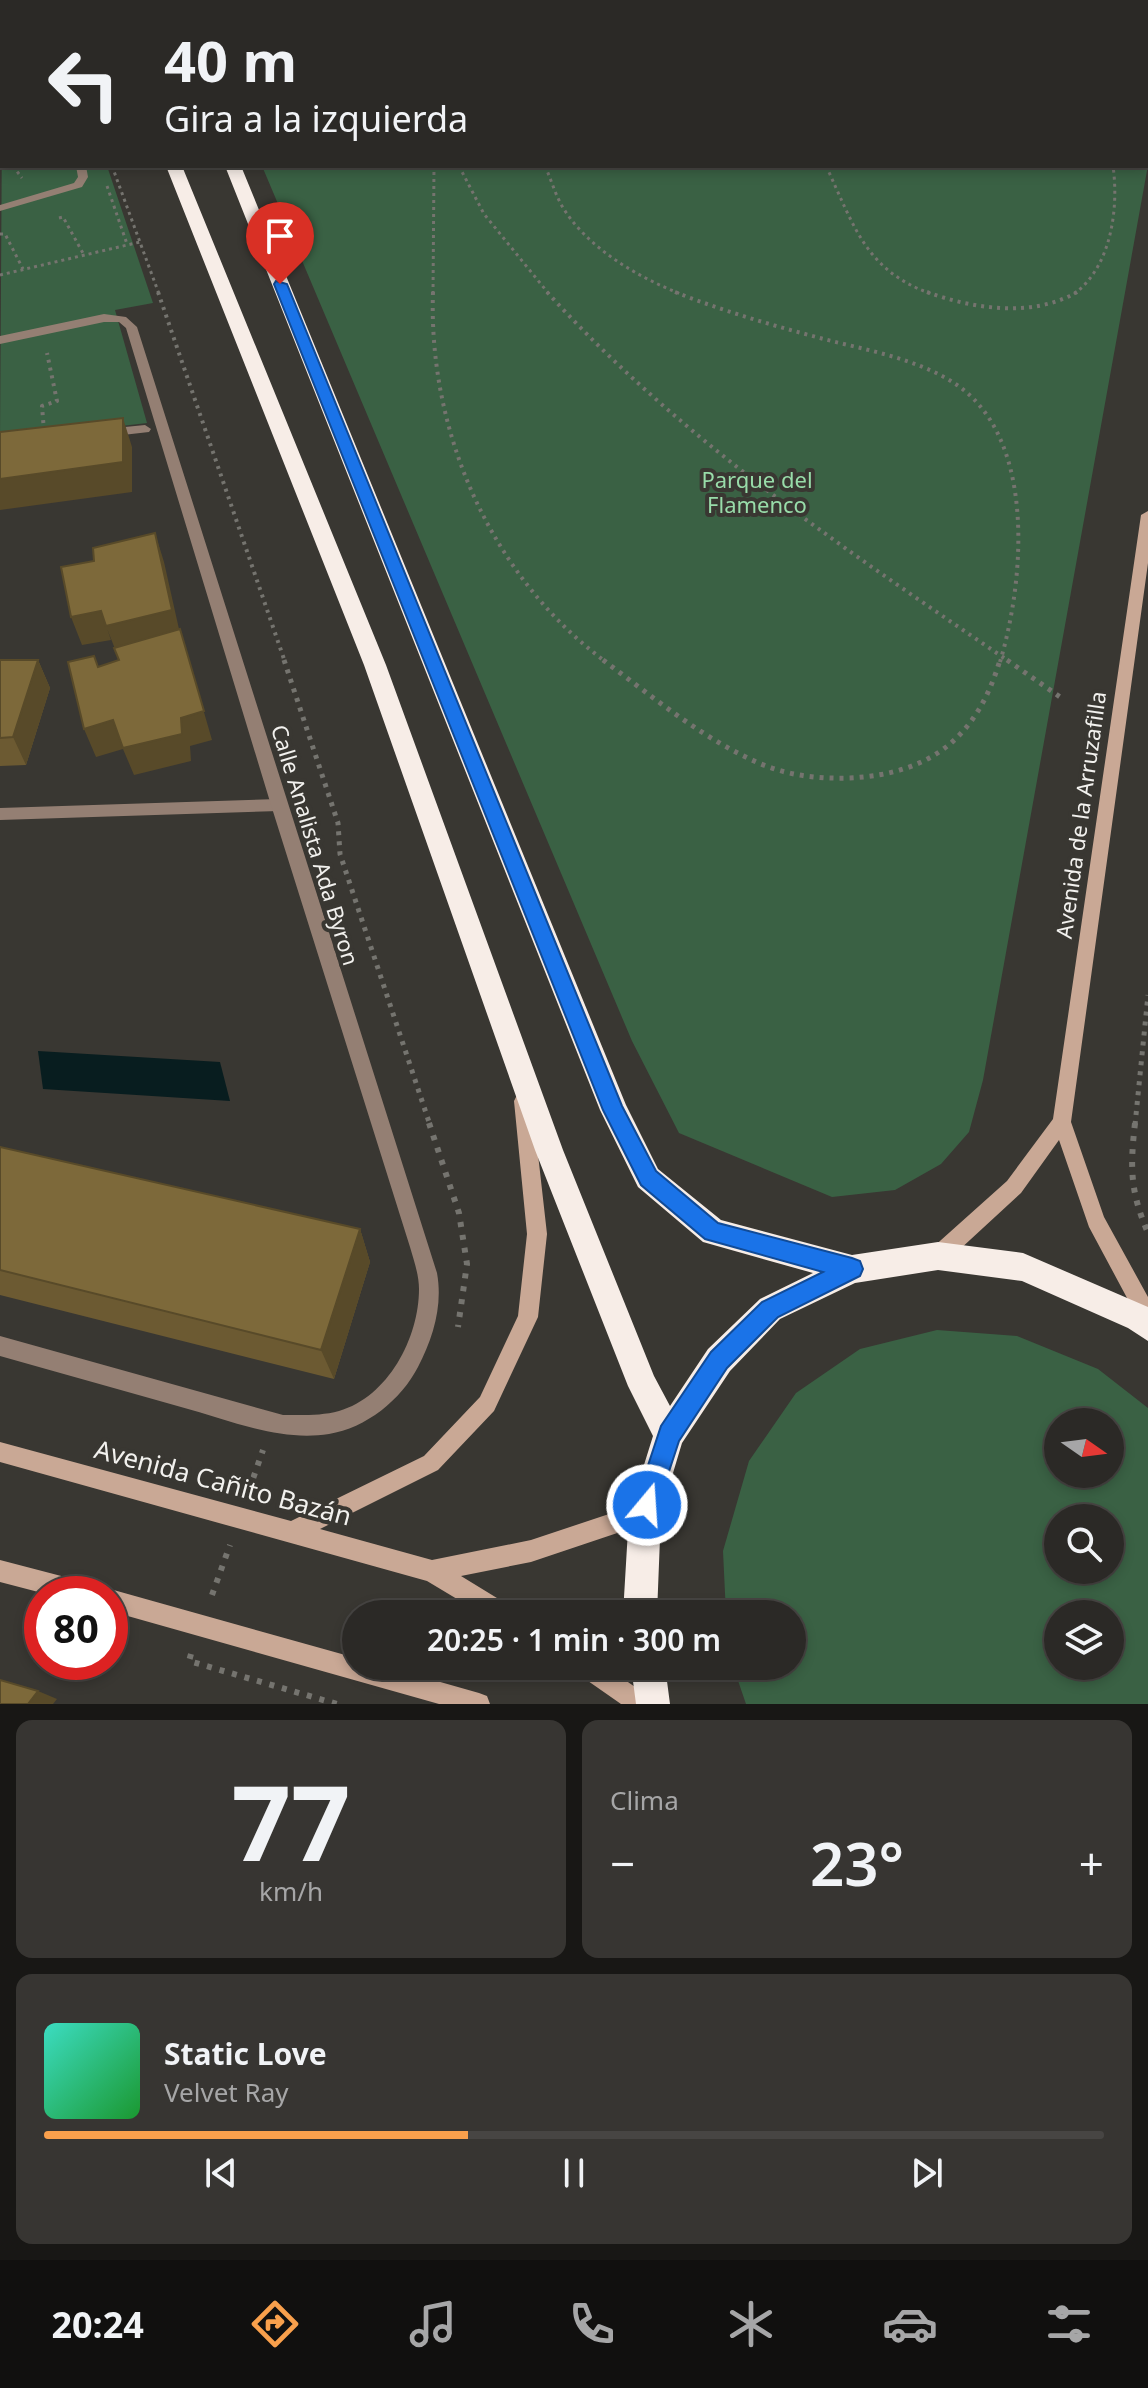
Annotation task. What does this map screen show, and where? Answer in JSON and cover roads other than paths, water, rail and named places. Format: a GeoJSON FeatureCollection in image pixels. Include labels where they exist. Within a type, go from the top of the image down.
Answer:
{"type":"FeatureCollection","features":[{"type":"Feature","properties":{"kind":"highway"},"geometry":{"type":"LineString","coordinates":[[175,168],[375,665],[549,1150],[643,1386],[669,1435]]}},
{"type":"Feature","properties":{"kind":"highway"},"geometry":{"type":"LineString","coordinates":[[234,168],[614,1110],[648,1178],[713,1232],[852,1269]]}},
{"type":"Feature","properties":{"kind":"highway"},"geometry":{"type":"LineString","coordinates":[[641,1600],[645,1513],[669,1435],[719,1360],[770,1309],[852,1269],[938,1256],[1023,1267],[1138,1318],[1148,1326]]}},
{"type":"Feature","properties":{"kind":"highway"},"geometry":{"type":"LineString","coordinates":[[650,1680],[653,1704]]}},
{"type":"Feature","properties":{"kind":"main road","name":"Avenida de la Arruzafilla"},"geometry":{"type":"LineString","coordinates":[[1148,515],[1062,1122],[1096,1221],[1148,1317]]}},
{"type":"Feature","properties":{"kind":"main road"},"geometry":{"type":"LineString","coordinates":[[294,1531],[431,1463],[487,1404],[528,1317],[537,1234],[519,1064]]}},
{"type":"Feature","properties":{"kind":"main road","name":"Avenida de la Arruzafilla"},"geometry":{"type":"LineString","coordinates":[[938,1256],[1014,1187],[1062,1122]]}},
{"type":"Feature","properties":{"kind":"main road","name":"Avenida Cañito Bazán"},"geometry":{"type":"LineString","coordinates":[[0,1452],[432,1571],[479,1600]]}},
{"type":"Feature","properties":{"kind":"main road","name":"Avenida Cañito Bazán"},"geometry":{"type":"LineString","coordinates":[[432,1571],[531,1551],[645,1513]]}},
{"type":"Feature","properties":{"kind":"main road"},"geometry":{"type":"LineString","coordinates":[[0,1571],[24,1577]]}},
{"type":"Feature","properties":{"kind":"main road"},"geometry":{"type":"LineString","coordinates":[[128,1605],[479,1704]]}},
{"type":"Feature","properties":{"kind":"main road"},"geometry":{"type":"LineString","coordinates":[[606,1680],[640,1704]]}},
{"type":"Feature","properties":{"kind":"street"},"geometry":{"type":"LineString","coordinates":[[0,208],[71,189],[82,181],[81,168]]}},
{"type":"Feature","properties":{"kind":"street","name":"Calle Analista Ada Byron"},"geometry":{"type":"LineString","coordinates":[[0,340],[104,318],[122,319],[131,327],[420,1247],[429,1289],[423,1333],[412,1359],[394,1385],[372,1404],[348,1418],[316,1426],[283,1425],[0,1346]]}},
{"type":"Feature","properties":{"kind":"street"},"geometry":{"type":"LineString","coordinates":[[45,440],[145,429]]}},
{"type":"Feature","properties":{"kind":"street"},"geometry":{"type":"LineString","coordinates":[[0,814],[279,805]]}},
{"type":"Feature","properties":{"kind":"water"},"geometry":{"type":"Polygon","coordinates":[[[38,1051],[220,1062],[230,1101],[43,1089],[38,1051]]]}},
{"type":"Feature","properties":{"kind":"park label","name":"Parque del Flamenco"},"geometry":{"type":"Point","coordinates":[757,492]}}]}
